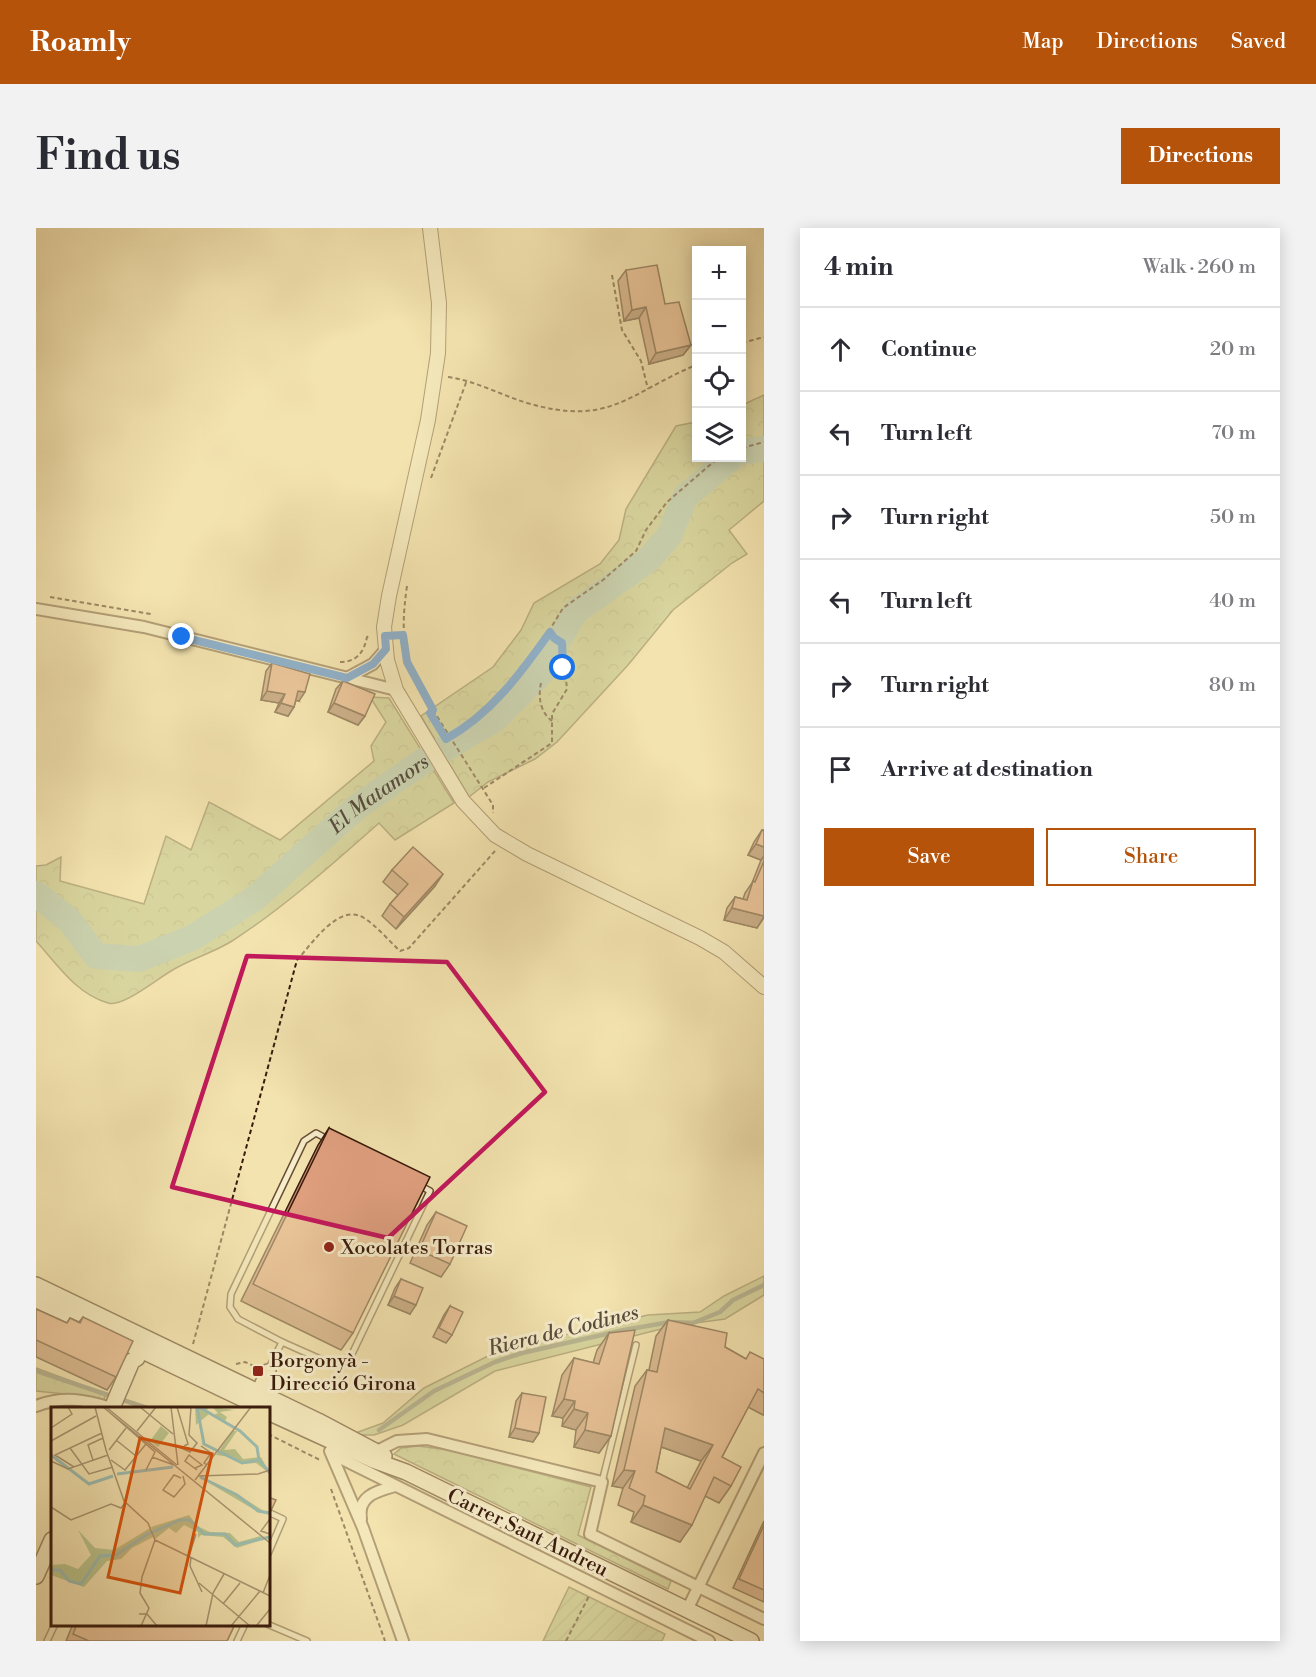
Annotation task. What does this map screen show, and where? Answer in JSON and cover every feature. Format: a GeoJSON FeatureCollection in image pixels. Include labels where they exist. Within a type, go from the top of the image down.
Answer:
{"type":"FeatureCollection","features":[{"type":"Feature","properties":{"kind":"main road"},"geometry":{"type":"LineString","coordinates":[[37,1291],[136,1353],[188,1373],[260,1395],[266,1401],[304,1422],[321,1436]]}},
{"type":"Feature","properties":{"kind":"main road"},"geometry":{"type":"LineString","coordinates":[[37,1291],[295,1410],[377,1451],[406,1472]]}},
{"type":"Feature","properties":{"kind":"main road"},"geometry":{"type":"LineString","coordinates":[[136,1353],[154,1349],[186,1363],[238,1377],[268,1372]]}},
{"type":"Feature","properties":{"kind":"main road"},"geometry":{"type":"LineString","coordinates":[[112,1407],[136,1353]]}},
{"type":"Feature","properties":{"kind":"main road"},"geometry":{"type":"LineString","coordinates":[[260,1395],[268,1372]]}},
{"type":"Feature","properties":{"kind":"main road"},"geometry":{"type":"LineString","coordinates":[[268,1372],[279,1396],[295,1410]]}},
{"type":"Feature","properties":{"kind":"main road"},"geometry":{"type":"LineString","coordinates":[[270,1413],[373,1460],[406,1472],[751,1641]]}},
{"type":"Feature","properties":{"kind":"main road"},"geometry":{"type":"LineString","coordinates":[[36,1576],[51,1542]]}},
{"type":"Feature","properties":{"kind":"street"},"geometry":{"type":"LineString","coordinates":[[430,228],[439,303],[436,375],[388,596],[386,642],[396,690],[463,801],[495,835],[527,854],[700,938],[724,952],[762,981]]}},
{"type":"Feature","properties":{"kind":"street"},"geometry":{"type":"LineString","coordinates":[[36,609],[135,625],[396,690]]}},
{"type":"Feature","properties":{"kind":"street"},"geometry":{"type":"LineString","coordinates":[[347,678],[373,664],[386,642]]}},
{"type":"Feature","properties":{"kind":"street"},"geometry":{"type":"LineString","coordinates":[[36,1406],[49,1400],[77,1397],[109,1407]]}},
{"type":"Feature","properties":{"kind":"street"},"geometry":{"type":"LineString","coordinates":[[321,1436],[332,1454],[363,1528],[403,1641]]}},
{"type":"Feature","properties":{"kind":"street"},"geometry":{"type":"LineString","coordinates":[[377,1451],[397,1441],[427,1439],[602,1482],[590,1534],[764,1619]]}},
{"type":"Feature","properties":{"kind":"street"},"geometry":{"type":"LineString","coordinates":[[687,1610],[764,1453]]}},
{"type":"Feature","properties":{"kind":"street","name":"Carrer Sant Andreu"},"geometry":{"type":"LineString","coordinates":[[332,1454],[709,1641]]}},
{"type":"Feature","properties":{"kind":"street"},"geometry":{"type":"LineString","coordinates":[[363,1528],[360,1513],[367,1496],[377,1490],[395,1486]]}},
{"type":"Feature","properties":{"kind":"lane"},"geometry":{"type":"LineString","coordinates":[[336,1144],[316,1133],[304,1141],[231,1294],[230,1307],[238,1319],[282,1342],[327,1362],[341,1363],[352,1354],[430,1191],[409,1180]]}},
{"type":"Feature","properties":{"kind":"lane"},"geometry":{"type":"LineString","coordinates":[[268,1372],[282,1342]]}},
{"type":"Feature","properties":{"kind":"lane"},"geometry":{"type":"LineString","coordinates":[[602,1482],[636,1344]]}},
{"type":"Feature","properties":{"kind":"lane"},"geometry":{"type":"LineString","coordinates":[[270,1513],[283,1519],[270,1549]]}},
{"type":"Feature","properties":{"kind":"lane"},"geometry":{"type":"LineString","coordinates":[[270,1625],[307,1641]]}},
{"type":"Feature","properties":{"kind":"lane"},"geometry":{"type":"LineString","coordinates":[[47,1641],[54,1626]]}},
{"type":"Feature","properties":{"kind":"lane"},"geometry":{"type":"LineString","coordinates":[[237,1641],[244,1626]]}},
{"type":"Feature","properties":{"kind":"path"},"geometry":{"type":"LineString","coordinates":[[612,275],[622,330],[641,361],[648,389]]}},
{"type":"Feature","properties":{"kind":"path"},"geometry":{"type":"LineString","coordinates":[[746,342],[764,337]]}},
{"type":"Feature","properties":{"kind":"path"},"geometry":{"type":"LineString","coordinates":[[436,375],[467,380],[513,398],[572,412],[590,412],[608,408],[692,367]]}},
{"type":"Feature","properties":{"kind":"path"},"geometry":{"type":"LineString","coordinates":[[428,487],[467,380]]}},
{"type":"Feature","properties":{"kind":"path"},"geometry":{"type":"LineString","coordinates":[[746,447],[764,442]]}},
{"type":"Feature","properties":{"kind":"path"},"geometry":{"type":"LineString","coordinates":[[433,710],[430,713],[446,739],[484,713],[509,688],[550,632],[563,608],[603,580],[636,551],[646,530],[666,502],[713,462]]}},
{"type":"Feature","properties":{"kind":"path"},"geometry":{"type":"LineString","coordinates":[[408,576],[403,641],[407,662],[433,710],[482,787],[552,743],[552,714],[567,689],[562,643],[550,632]]}},
{"type":"Feature","properties":{"kind":"path"},"geometry":{"type":"LineString","coordinates":[[47,597],[118,607],[157,616]]}},
{"type":"Feature","properties":{"kind":"path"},"geometry":{"type":"LineString","coordinates":[[335,661],[343,662],[356,658],[363,651],[367,637],[386,642]]}},
{"type":"Feature","properties":{"kind":"path"},"geometry":{"type":"LineString","coordinates":[[541,683],[539,695],[542,706],[546,716],[553,722]]}},
{"type":"Feature","properties":{"kind":"path"},"geometry":{"type":"LineString","coordinates":[[191,1350],[297,960],[338,918],[351,913],[363,917],[400,951],[409,948],[497,848],[495,835]]}},
{"type":"Feature","properties":{"kind":"path"},"geometry":{"type":"LineString","coordinates":[[270,1435],[321,1460]]}},
{"type":"Feature","properties":{"kind":"path"},"geometry":{"type":"LineString","coordinates":[[331,1488],[385,1641]]}},
{"type":"Feature","properties":{"kind":"path"},"geometry":{"type":"LineString","coordinates":[[566,1641],[595,1585]]}},
{"type":"Feature","properties":{"kind":"highlighted area"},"geometry":{"type":"Polygon","coordinates":[[[247,956],[447,962],[545,1092],[388,1238],[172,1187],[247,956]]]}},
{"type":"Feature","properties":{"kind":"green space"},"geometry":{"type":"Polygon","coordinates":[[[764,395],[764,501],[729,530],[747,554],[732,563],[673,610],[628,665],[557,742],[535,759],[488,782],[469,797],[421,716],[493,667],[521,630],[534,603],[600,564],[619,540],[626,509],[676,426],[692,423],[692,462],[746,462],[746,403],[764,395]]]}},
{"type":"Feature","properties":{"kind":"green space"},"geometry":{"type":"Polygon","coordinates":[[[370,697],[389,698],[454,803],[395,840],[379,823],[270,915],[225,945],[178,967],[122,1001],[108,1003],[86,993],[68,977],[36,941],[36,866],[46,865],[61,857],[60,881],[144,904],[166,836],[191,850],[209,802],[280,840],[374,761],[371,746],[386,722],[370,697]]]}},
{"type":"Feature","properties":{"kind":"green space"},"geometry":{"type":"Polygon","coordinates":[[[764,1276],[764,1295],[725,1319],[673,1326],[495,1371],[403,1425],[374,1435],[350,1435],[383,1423],[424,1388],[498,1351],[648,1315],[700,1312],[724,1296],[764,1276]]]}},
{"type":"Feature","properties":{"kind":"green space"},"geometry":{"type":"Polygon","coordinates":[[[36,1368],[106,1394],[103,1402],[83,1396],[36,1391],[36,1368]]]}},
{"type":"Feature","properties":{"kind":"green space"},"geometry":{"type":"Polygon","coordinates":[[[418,1446],[449,1450],[591,1487],[578,1535],[671,1581],[668,1589],[394,1454],[401,1448],[418,1446]]]}},
{"type":"Feature","properties":{"kind":"green space"},"geometry":{"type":"Polygon","coordinates":[[[569,1587],[665,1634],[662,1641],[543,1641],[569,1587]]]}},
{"type":"Feature","properties":{"kind":"water"},"geometry":{"type":"Polygon","coordinates":[[[555,646],[556,675],[546,677],[540,674],[536,665],[547,658],[555,646]]]}},
{"type":"Feature","properties":{"kind":"building"},"geometry":{"type":"Polygon","coordinates":[[[657,265],[665,304],[679,302],[691,345],[656,353],[646,307],[632,310],[626,270],[657,265]]]}},
{"type":"Feature","properties":{"kind":"building"},"geometry":{"type":"Polygon","coordinates":[[[272,663],[310,674],[305,692],[298,691],[294,707],[281,703],[285,694],[267,691],[272,663]]]}},
{"type":"Feature","properties":{"kind":"building"},"geometry":{"type":"Polygon","coordinates":[[[343,681],[375,694],[365,716],[334,703],[343,681]]]}},
{"type":"Feature","properties":{"kind":"building"},"geometry":{"type":"Polygon","coordinates":[[[762,830],[764,831],[764,847],[756,844],[762,830]]]}},
{"type":"Feature","properties":{"kind":"building"},"geometry":{"type":"Polygon","coordinates":[[[413,847],[443,874],[404,917],[390,904],[408,884],[392,870],[413,847]]]}},
{"type":"Feature","properties":{"kind":"building"},"geometry":{"type":"Polygon","coordinates":[[[764,861],[764,916],[732,908],[735,897],[747,900],[753,881],[755,882],[764,861]]]}},
{"type":"Feature","properties":{"kind":"building","name":"Xocolates Torras"},"geometry":{"type":"Polygon","coordinates":[[[329,1128],[430,1177],[353,1333],[253,1284],[329,1128]]]}},
{"type":"Feature","properties":{"kind":"building"},"geometry":{"type":"Polygon","coordinates":[[[436,1212],[467,1226],[450,1264],[419,1250],[436,1212]]]}},
{"type":"Feature","properties":{"kind":"building"},"geometry":{"type":"Polygon","coordinates":[[[401,1279],[423,1288],[416,1305],[394,1296],[401,1279]]]}},
{"type":"Feature","properties":{"kind":"building"},"geometry":{"type":"Polygon","coordinates":[[[450,1306],[463,1312],[452,1335],[439,1328],[450,1306]]]}},
{"type":"Feature","properties":{"kind":"building"},"geometry":{"type":"Polygon","coordinates":[[[36,1309],[67,1323],[70,1318],[80,1323],[83,1317],[133,1341],[116,1377],[36,1340],[36,1309]]]}},
{"type":"Feature","properties":{"kind":"building"},"geometry":{"type":"Polygon","coordinates":[[[668,1320],[727,1333],[725,1347],[746,1359],[750,1352],[764,1359],[764,1393],[758,1389],[722,1457],[741,1467],[731,1486],[714,1477],[692,1525],[643,1505],[645,1496],[629,1488],[635,1471],[624,1470],[647,1370],[657,1372],[668,1320]],[[665,1428],[656,1472],[690,1489],[713,1445],[665,1428]]]}},
{"type":"Feature","properties":{"kind":"building"},"geometry":{"type":"Polygon","coordinates":[[[635,1330],[611,1436],[585,1430],[588,1413],[574,1409],[575,1401],[564,1399],[574,1358],[599,1364],[609,1333],[635,1330]]]}},
{"type":"Feature","properties":{"kind":"building"},"geometry":{"type":"Polygon","coordinates":[[[522,1393],[546,1397],[539,1433],[515,1428],[522,1393]]]}},
{"type":"Feature","properties":{"kind":"building"},"geometry":{"type":"Polygon","coordinates":[[[270,1498],[276,1500],[270,1513],[270,1498]]]}},
{"type":"Feature","properties":{"kind":"building"},"geometry":{"type":"Polygon","coordinates":[[[764,1525],[764,1590],[739,1579],[764,1525]]]}},
{"type":"Feature","properties":{"kind":"building"},"geometry":{"type":"Polygon","coordinates":[[[76,1626],[234,1626],[227,1641],[89,1641],[73,1634],[76,1626]]]}},
{"type":"Feature","properties":{"kind":"waterway","name":"El Matamors"},"geometry":{"type":"LineString","coordinates":[[746,451],[764,449]]}},
{"type":"Feature","properties":{"kind":"waterway","name":"El Matamors"},"geometry":{"type":"LineString","coordinates":[[36,894],[69,920],[96,956],[139,959],[192,938],[254,899],[357,807],[422,762],[495,719],[547,667],[555,646],[575,612],[648,560],[669,536],[685,497],[726,462]]}},
{"type":"Feature","properties":{"kind":"waterway","name":"Riera de Codines"},"geometry":{"type":"LineString","coordinates":[[379,1430],[434,1391],[495,1362],[522,1353],[624,1330],[670,1322],[693,1323],[720,1312],[733,1300],[764,1285]]}},
{"type":"Feature","properties":{"kind":"waterway","name":"Riera de Codines"},"geometry":{"type":"LineString","coordinates":[[36,1371],[144,1407]]}},
{"type":"Feature","properties":{"kind":"place","name":"Xocolates Torras"},"geometry":{"type":"Point","coordinates":[329,1247]}},
{"type":"Feature","properties":{"kind":"place","name":"Borgonyà - Direcció Girona"},"geometry":{"type":"Point","coordinates":[258,1371]}},
{"type":"Feature","properties":{"kind":"route"},"geometry":{"type":"LineString","coordinates":[[182,637],[347,678],[373,664],[386,649],[385,636],[403,635],[407,662],[433,710],[430,713],[446,739],[484,713],[509,688],[550,632],[562,643],[563,668]]}}]}
